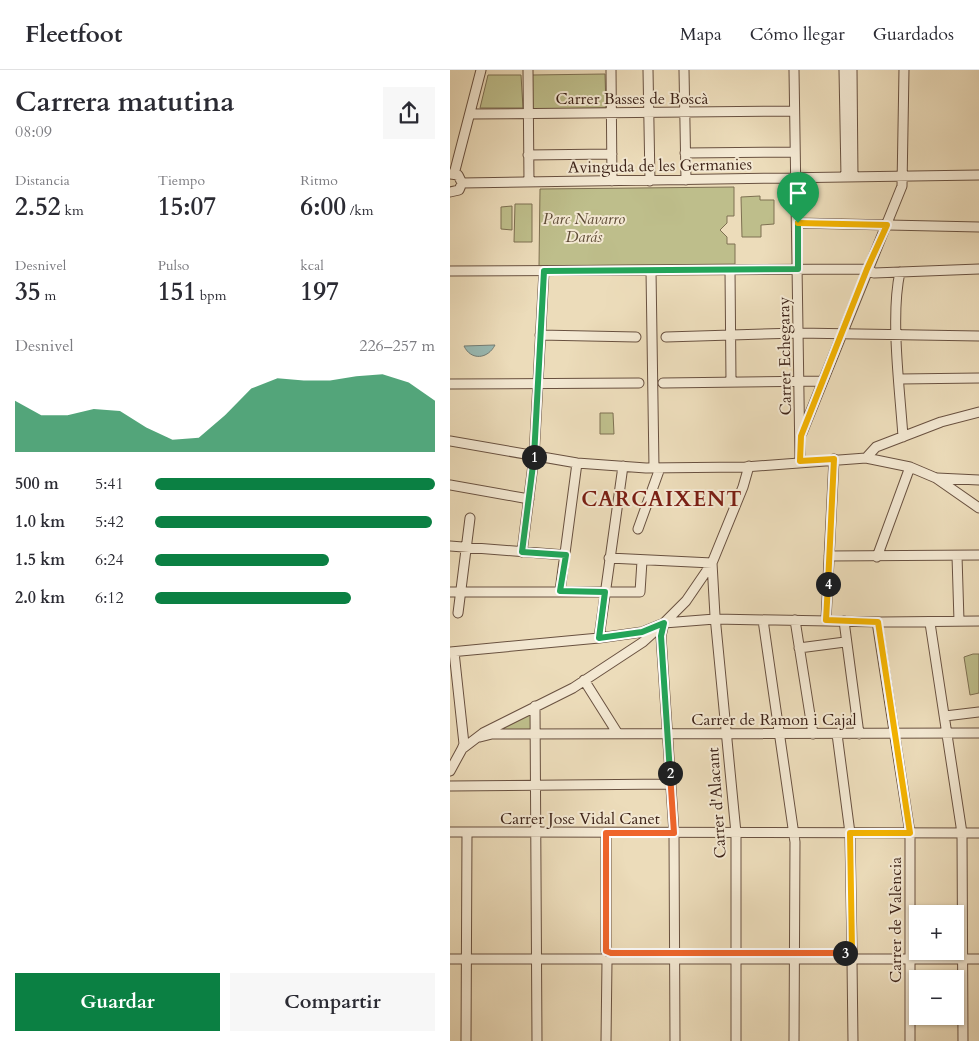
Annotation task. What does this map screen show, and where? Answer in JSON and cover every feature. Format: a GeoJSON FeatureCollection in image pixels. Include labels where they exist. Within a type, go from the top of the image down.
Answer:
{"type":"FeatureCollection","features":[{"type":"Feature","properties":{"kind":"street"},"geometry":{"type":"LineString","coordinates":[[450,192],[459,190],[462,183],[458,175],[452,174],[481,70]]}},
{"type":"Feature","properties":{"kind":"street"},"geometry":{"type":"LineString","coordinates":[[528,70],[529,182]]}},
{"type":"Feature","properties":{"kind":"street"},"geometry":{"type":"LineString","coordinates":[[611,70],[612,181]]}},
{"type":"Feature","properties":{"kind":"street"},"geometry":{"type":"LineString","coordinates":[[648,70],[650,181]]}},
{"type":"Feature","properties":{"kind":"street"},"geometry":{"type":"LineString","coordinates":[[684,70],[686,180]]}},
{"type":"Feature","properties":{"kind":"street","name":"Carrer Echegaray"},"geometry":{"type":"LineString","coordinates":[[794,70],[798,223],[800,461]]}},
{"type":"Feature","properties":{"kind":"street"},"geometry":{"type":"LineString","coordinates":[[844,70],[850,177]]}},
{"type":"Feature","properties":{"kind":"street"},"geometry":{"type":"LineString","coordinates":[[850,177],[852,70]]}},
{"type":"Feature","properties":{"kind":"street"},"geometry":{"type":"LineString","coordinates":[[801,436],[902,186],[904,70]]}},
{"type":"Feature","properties":{"kind":"street","name":"Carrer Basses de Boscà"},"geometry":{"type":"LineString","coordinates":[[470,114],[611,112],[616,114],[649,114],[794,111]]}},
{"type":"Feature","properties":{"kind":"street"},"geometry":{"type":"LineString","coordinates":[[685,153],[795,152]]}},
{"type":"Feature","properties":{"kind":"street"},"geometry":{"type":"LineString","coordinates":[[528,155],[612,154]]}},
{"type":"Feature","properties":{"kind":"street","name":"Avinguda de les Germanies"},"geometry":{"type":"LineString","coordinates":[[462,183],[979,175]]}},
{"type":"Feature","properties":{"kind":"street"},"geometry":{"type":"LineString","coordinates":[[798,223],[979,227]]}},
{"type":"Feature","properties":{"kind":"street"},"geometry":{"type":"LineString","coordinates":[[450,271],[867,269],[874,273],[979,269]]}},
{"type":"Feature","properties":{"kind":"street"},"geometry":{"type":"LineString","coordinates":[[730,270],[731,382]]}},
{"type":"Feature","properties":{"kind":"street"},"geometry":{"type":"LineString","coordinates":[[522,552],[534,457],[544,271]]}},
{"type":"Feature","properties":{"kind":"street"},"geometry":{"type":"LineString","coordinates":[[638,529],[661,468],[651,271]]}},
{"type":"Feature","properties":{"kind":"street"},"geometry":{"type":"LineString","coordinates":[[900,272],[897,287],[903,437]]}},
{"type":"Feature","properties":{"kind":"street"},"geometry":{"type":"LineString","coordinates":[[666,337],[731,334],[979,336]]}},
{"type":"Feature","properties":{"kind":"street"},"geometry":{"type":"LineString","coordinates":[[540,336],[636,337]]}},
{"type":"Feature","properties":{"kind":"street"},"geometry":{"type":"LineString","coordinates":[[900,379],[979,378]]}},
{"type":"Feature","properties":{"kind":"street"},"geometry":{"type":"LineString","coordinates":[[663,382],[824,381]]}},
{"type":"Feature","properties":{"kind":"street"},"geometry":{"type":"LineString","coordinates":[[450,384],[639,383]]}},
{"type":"Feature","properties":{"kind":"street"},"geometry":{"type":"LineString","coordinates":[[866,458],[876,447],[941,422],[979,412]]}},
{"type":"Feature","properties":{"kind":"street"},"geometry":{"type":"LineString","coordinates":[[450,441],[577,464],[661,468],[749,466],[800,461],[866,458],[910,467],[936,478],[979,508]]}},
{"type":"Feature","properties":{"kind":"street"},"geometry":{"type":"LineString","coordinates":[[826,620],[834,459]]}},
{"type":"Feature","properties":{"kind":"street"},"geometry":{"type":"LineString","coordinates":[[560,591],[577,464]]}},
{"type":"Feature","properties":{"kind":"street"},"geometry":{"type":"LineString","coordinates":[[599,638],[623,466]]}},
{"type":"Feature","properties":{"kind":"street"},"geometry":{"type":"LineString","coordinates":[[450,752],[462,749],[480,736],[573,688],[643,642],[664,623],[686,601],[712,563],[743,488],[749,466]]}},
{"type":"Feature","properties":{"kind":"street"},"geometry":{"type":"LineString","coordinates":[[877,557],[910,467]]}},
{"type":"Feature","properties":{"kind":"street"},"geometry":{"type":"LineString","coordinates":[[936,478],[979,480]]}},
{"type":"Feature","properties":{"kind":"street"},"geometry":{"type":"LineString","coordinates":[[450,485],[529,498]]}},
{"type":"Feature","properties":{"kind":"street"},"geometry":{"type":"LineString","coordinates":[[458,613],[470,518]]}},
{"type":"Feature","properties":{"kind":"street"},"geometry":{"type":"LineString","coordinates":[[450,546],[566,555]]}},
{"type":"Feature","properties":{"kind":"street"},"geometry":{"type":"LineString","coordinates":[[829,556],[979,555]]}},
{"type":"Feature","properties":{"kind":"street"},"geometry":{"type":"LineString","coordinates":[[957,556],[959,621]]}},
{"type":"Feature","properties":{"kind":"street"},"geometry":{"type":"LineString","coordinates":[[609,558],[712,563]]}},
{"type":"Feature","properties":{"kind":"street"},"geometry":{"type":"LineString","coordinates":[[450,592],[640,592],[642,561]]}},
{"type":"Feature","properties":{"kind":"street","name":"Carrer d'Alacant"},"geometry":{"type":"LineString","coordinates":[[712,563],[715,619],[736,833],[736,1041]]}},
{"type":"Feature","properties":{"kind":"street"},"geometry":{"type":"LineString","coordinates":[[450,771],[464,744],[452,652],[599,638],[642,632],[664,623],[715,619],[930,623],[979,621]]}},
{"type":"Feature","properties":{"kind":"street"},"geometry":{"type":"LineString","coordinates":[[763,620],[794,834],[794,1041]]}},
{"type":"Feature","properties":{"kind":"street"},"geometry":{"type":"LineString","coordinates":[[795,620],[813,734]]}},
{"type":"Feature","properties":{"kind":"street"},"geometry":{"type":"LineString","coordinates":[[844,621],[845,642],[859,734]]}},
{"type":"Feature","properties":{"kind":"street","name":"Carrer de València"},"geometry":{"type":"LineString","coordinates":[[878,622],[910,833],[910,905]]}},
{"type":"Feature","properties":{"kind":"street"},"geometry":{"type":"LineString","coordinates":[[664,623],[661,636],[674,833],[675,1041]]}},
{"type":"Feature","properties":{"kind":"street"},"geometry":{"type":"LineString","coordinates":[[930,623],[962,833],[963,905]]}},
{"type":"Feature","properties":{"kind":"street"},"geometry":{"type":"LineString","coordinates":[[800,648],[845,642]]}},
{"type":"Feature","properties":{"kind":"street"},"geometry":{"type":"LineString","coordinates":[[584,680],[618,734]]}},
{"type":"Feature","properties":{"kind":"street"},"geometry":{"type":"LineString","coordinates":[[535,706],[536,1041]]}},
{"type":"Feature","properties":{"kind":"street"},"geometry":{"type":"LineString","coordinates":[[945,716],[979,712]]}},
{"type":"Feature","properties":{"kind":"street","name":"Carrer de Ramon i Cajal"},"geometry":{"type":"LineString","coordinates":[[480,736],[979,733]]}},
{"type":"Feature","properties":{"kind":"street"},"geometry":{"type":"LineString","coordinates":[[837,734],[850,833],[853,1041]]}},
{"type":"Feature","properties":{"kind":"street"},"geometry":{"type":"LineString","coordinates":[[450,786],[671,784]]}},
{"type":"Feature","properties":{"kind":"street","name":"Carrer Jose Vidal Canet"},"geometry":{"type":"LineString","coordinates":[[450,832],[794,834],[979,832]]}},
{"type":"Feature","properties":{"kind":"street"},"geometry":{"type":"LineString","coordinates":[[466,1041],[467,833]]}},
{"type":"Feature","properties":{"kind":"street"},"geometry":{"type":"LineString","coordinates":[[606,833],[606,1041]]}},
{"type":"Feature","properties":{"kind":"street"},"geometry":{"type":"LineString","coordinates":[[450,953],[466,956],[909,956]]}},
{"type":"Feature","properties":{"kind":"street"},"geometry":{"type":"LineString","coordinates":[[964,956],[979,953]]}},
{"type":"Feature","properties":{"kind":"street"},"geometry":{"type":"LineString","coordinates":[[450,959],[466,956]]}},
{"type":"Feature","properties":{"kind":"street"},"geometry":{"type":"LineString","coordinates":[[964,956],[979,959]]}},
{"type":"Feature","properties":{"kind":"street","name":"Carrer de València"},"geometry":{"type":"LineString","coordinates":[[910,960],[910,1041]]}},
{"type":"Feature","properties":{"kind":"street"},"geometry":{"type":"LineString","coordinates":[[963,1041],[964,960]]}},
{"type":"Feature","properties":{"kind":"green space"},"geometry":{"type":"Polygon","coordinates":[[[605,74],[606,108],[532,109],[532,75],[605,74]]]}},
{"type":"Feature","properties":{"kind":"green space"},"geometry":{"type":"Polygon","coordinates":[[[488,75],[521,75],[523,108],[480,108],[488,75]]]}},
{"type":"Feature","properties":{"kind":"green space","name":"Parc Navarro Darás"},"geometry":{"type":"Polygon","coordinates":[[[734,187],[734,216],[727,216],[727,223],[720,230],[727,237],[727,244],[735,244],[735,264],[539,266],[540,189],[734,187]]]}},
{"type":"Feature","properties":{"kind":"green space"},"geometry":{"type":"Polygon","coordinates":[[[760,196],[760,200],[774,200],[774,224],[761,225],[761,237],[742,237],[741,197],[760,196]]]}},
{"type":"Feature","properties":{"kind":"green space"},"geometry":{"type":"Polygon","coordinates":[[[515,204],[532,204],[532,242],[514,242],[515,204]]]}},
{"type":"Feature","properties":{"kind":"green space"},"geometry":{"type":"Polygon","coordinates":[[[512,206],[512,230],[501,229],[501,207],[512,206]]]}},
{"type":"Feature","properties":{"kind":"green space"},"geometry":{"type":"Polygon","coordinates":[[[600,413],[613,413],[614,434],[600,434],[600,413]]]}},
{"type":"Feature","properties":{"kind":"green space"},"geometry":{"type":"Polygon","coordinates":[[[979,654],[979,693],[970,695],[964,657],[979,654]]]}},
{"type":"Feature","properties":{"kind":"green space"},"geometry":{"type":"Polygon","coordinates":[[[532,711],[533,732],[497,730],[532,711]]]}},
{"type":"Feature","properties":{"kind":"water"},"geometry":{"type":"Polygon","coordinates":[[[495,345],[488,353],[479,356],[471,354],[464,346],[495,345]]]}},
{"type":"Feature","properties":{"kind":"district","name":"CARCAIXENT"},"geometry":{"type":"Point","coordinates":[662,499]}},
{"type":"Feature","properties":{"kind":"route"},"geometry":{"type":"LineString","coordinates":[[798,223],[887,225],[867,269],[843,334],[801,436],[800,461],[834,459],[826,620],[878,622],[910,833],[850,833],[852,951],[848,953],[611,953],[606,951],[606,833],[674,833],[661,636],[664,623],[652,630],[599,638],[605,592],[560,591],[566,555],[522,552],[534,457],[544,271],[798,269],[798,223]]}}]}
